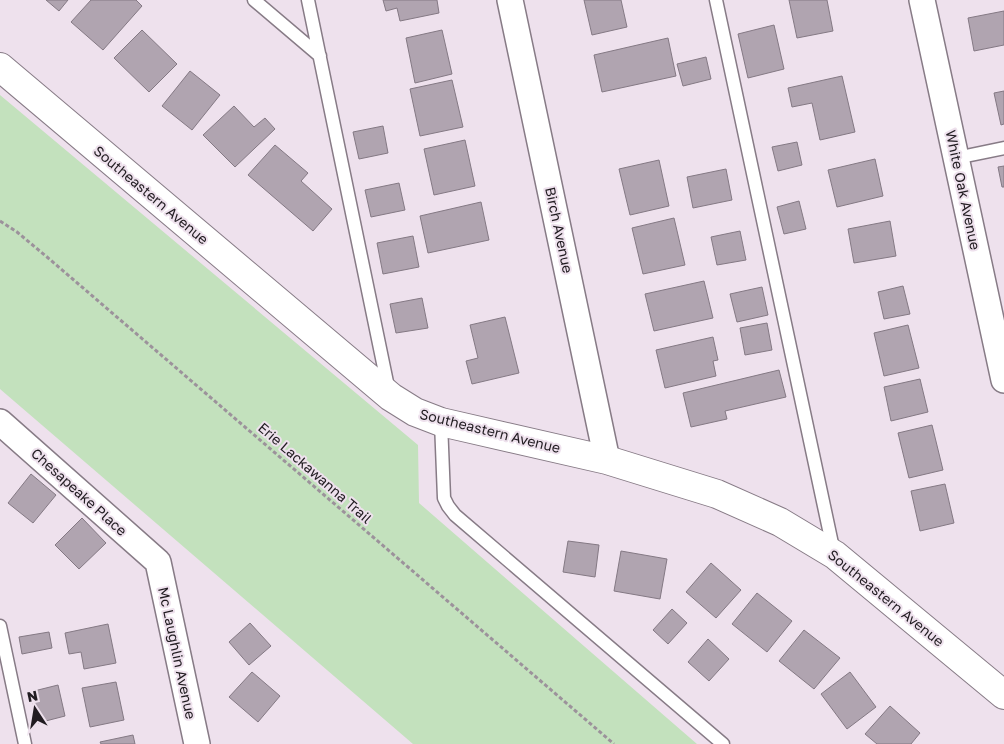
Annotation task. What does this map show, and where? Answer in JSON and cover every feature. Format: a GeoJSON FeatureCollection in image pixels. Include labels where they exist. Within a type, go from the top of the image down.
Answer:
{"type":"FeatureCollection","features":[{"type":"Feature","properties":{"kind":"street","name":"Birch Avenue"},"geometry":{"type":"LineString","coordinates":[[510,0],[607,460]]}},
{"type":"Feature","properties":{"kind":"street","name":"White Oak Avenue"},"geometry":{"type":"LineString","coordinates":[[922,0],[956,158],[1001,350],[1004,380]]}},
{"type":"Feature","properties":{"kind":"street","name":"Southeastern Avenue"},"geometry":{"type":"LineString","coordinates":[[0,67],[390,397],[415,412],[442,422],[607,460],[717,494],[780,522],[835,554],[1004,695]]}},
{"type":"Feature","properties":{"kind":"street","name":"Chesapeake Place"},"geometry":{"type":"LineString","coordinates":[[0,422],[158,562]]}},
{"type":"Feature","properties":{"kind":"street","name":"Mc Laughlin Avenue"},"geometry":{"type":"LineString","coordinates":[[158,562],[197,744]]}},
{"type":"Feature","properties":{"kind":"lane"},"geometry":{"type":"LineString","coordinates":[[254,0],[320,56]]}},
{"type":"Feature","properties":{"kind":"lane"},"geometry":{"type":"LineString","coordinates":[[308,0],[390,397]]}},
{"type":"Feature","properties":{"kind":"lane"},"geometry":{"type":"LineString","coordinates":[[716,0],[835,554]]}},
{"type":"Feature","properties":{"kind":"lane"},"geometry":{"type":"LineString","coordinates":[[956,158],[1004,148]]}},
{"type":"Feature","properties":{"kind":"lane"},"geometry":{"type":"LineString","coordinates":[[442,422],[444,498],[455,515],[724,744]]}},
{"type":"Feature","properties":{"kind":"lane"},"geometry":{"type":"LineString","coordinates":[[0,626],[25,744]]}},
{"type":"Feature","properties":{"kind":"path","name":"Erie Lackawanna Trail"},"geometry":{"type":"LineString","coordinates":[[0,221],[17,232],[47,257],[614,744]]}},
{"type":"Feature","properties":{"kind":"green space"},"geometry":{"type":"Polygon","coordinates":[[[0,95],[418,445],[419,503],[697,744],[413,744],[0,389],[0,95]]]}},
{"type":"Feature","properties":{"kind":"building"},"geometry":{"type":"Polygon","coordinates":[[[46,0],[68,0],[59,11],[46,0]]]}},
{"type":"Feature","properties":{"kind":"building"},"geometry":{"type":"Polygon","coordinates":[[[91,0],[136,0],[142,6],[103,50],[71,22],[91,0]]]}},
{"type":"Feature","properties":{"kind":"building"},"geometry":{"type":"Polygon","coordinates":[[[383,0],[437,0],[439,13],[400,21],[397,8],[386,11],[383,0]]]}},
{"type":"Feature","properties":{"kind":"building"},"geometry":{"type":"Polygon","coordinates":[[[584,0],[621,0],[627,27],[592,35],[584,0]]]}},
{"type":"Feature","properties":{"kind":"building"},"geometry":{"type":"Polygon","coordinates":[[[789,0],[827,0],[833,31],[797,38],[789,0]]]}},
{"type":"Feature","properties":{"kind":"building"},"geometry":{"type":"Polygon","coordinates":[[[1004,11],[1004,45],[974,51],[968,18],[1004,11]]]}},
{"type":"Feature","properties":{"kind":"building"},"geometry":{"type":"Polygon","coordinates":[[[774,25],[784,69],[748,78],[738,34],[774,25]]]}},
{"type":"Feature","properties":{"kind":"building"},"geometry":{"type":"Polygon","coordinates":[[[142,30],[177,64],[149,92],[114,58],[142,30]]]}},
{"type":"Feature","properties":{"kind":"building"},"geometry":{"type":"Polygon","coordinates":[[[442,30],[452,74],[415,83],[406,38],[442,30]]]}},
{"type":"Feature","properties":{"kind":"building"},"geometry":{"type":"Polygon","coordinates":[[[668,38],[676,76],[602,92],[594,55],[668,38]]]}},
{"type":"Feature","properties":{"kind":"building"},"geometry":{"type":"Polygon","coordinates":[[[706,57],[711,79],[683,86],[677,64],[706,57]]]}},
{"type":"Feature","properties":{"kind":"building"},"geometry":{"type":"Polygon","coordinates":[[[190,71],[220,95],[192,130],[162,106],[190,71]]]}},
{"type":"Feature","properties":{"kind":"building"},"geometry":{"type":"Polygon","coordinates":[[[842,76],[855,132],[820,140],[812,103],[792,107],[788,88],[842,76]]]}},
{"type":"Feature","properties":{"kind":"building"},"geometry":{"type":"Polygon","coordinates":[[[452,80],[463,127],[420,136],[410,89],[452,80]]]}},
{"type":"Feature","properties":{"kind":"building"},"geometry":{"type":"Polygon","coordinates":[[[1004,91],[1004,124],[1001,125],[994,93],[1004,91]]]}},
{"type":"Feature","properties":{"kind":"building"},"geometry":{"type":"Polygon","coordinates":[[[234,106],[254,127],[265,118],[275,129],[235,167],[203,135],[234,106]]]}},
{"type":"Feature","properties":{"kind":"building"},"geometry":{"type":"Polygon","coordinates":[[[383,126],[388,153],[359,159],[353,132],[383,126]]]}},
{"type":"Feature","properties":{"kind":"building"},"geometry":{"type":"Polygon","coordinates":[[[465,140],[475,186],[434,195],[424,149],[465,140]]]}},
{"type":"Feature","properties":{"kind":"building"},"geometry":{"type":"Polygon","coordinates":[[[797,142],[802,165],[778,171],[772,147],[797,142]]]}},
{"type":"Feature","properties":{"kind":"building"},"geometry":{"type":"Polygon","coordinates":[[[275,145],[308,173],[301,181],[332,209],[313,231],[248,175],[275,145]]]}},
{"type":"Feature","properties":{"kind":"building"},"geometry":{"type":"Polygon","coordinates":[[[875,159],[883,196],[837,207],[828,170],[875,159]]]}},
{"type":"Feature","properties":{"kind":"building"},"geometry":{"type":"Polygon","coordinates":[[[659,160],[669,206],[630,215],[619,169],[659,160]]]}},
{"type":"Feature","properties":{"kind":"building"},"geometry":{"type":"Polygon","coordinates":[[[1004,166],[1004,187],[1002,187],[998,167],[1004,166]]]}},
{"type":"Feature","properties":{"kind":"building"},"geometry":{"type":"Polygon","coordinates":[[[726,169],[732,200],[693,208],[687,177],[726,169]]]}},
{"type":"Feature","properties":{"kind":"building"},"geometry":{"type":"Polygon","coordinates":[[[399,183],[405,210],[371,217],[365,190],[399,183]]]}},
{"type":"Feature","properties":{"kind":"building"},"geometry":{"type":"Polygon","coordinates":[[[799,201],[806,229],[784,234],[777,207],[799,201]]]}},
{"type":"Feature","properties":{"kind":"building"},"geometry":{"type":"Polygon","coordinates":[[[481,202],[489,240],[428,253],[420,216],[481,202]]]}},
{"type":"Feature","properties":{"kind":"building"},"geometry":{"type":"Polygon","coordinates":[[[674,218],[685,265],[643,274],[632,228],[674,218]]]}},
{"type":"Feature","properties":{"kind":"building"},"geometry":{"type":"Polygon","coordinates":[[[890,221],[896,256],[854,263],[848,229],[890,221]]]}},
{"type":"Feature","properties":{"kind":"building"},"geometry":{"type":"Polygon","coordinates":[[[740,231],[746,260],[717,265],[711,237],[740,231]]]}},
{"type":"Feature","properties":{"kind":"building"},"geometry":{"type":"Polygon","coordinates":[[[413,236],[419,267],[383,274],[377,243],[413,236]]]}},
{"type":"Feature","properties":{"kind":"building"},"geometry":{"type":"Polygon","coordinates":[[[704,281],[713,318],[654,331],[645,294],[704,281]]]}},
{"type":"Feature","properties":{"kind":"building"},"geometry":{"type":"Polygon","coordinates":[[[903,286],[910,314],[884,319],[878,292],[903,286]]]}},
{"type":"Feature","properties":{"kind":"building"},"geometry":{"type":"Polygon","coordinates":[[[762,287],[768,315],[737,322],[730,294],[762,287]]]}},
{"type":"Feature","properties":{"kind":"building"},"geometry":{"type":"Polygon","coordinates":[[[422,298],[428,328],[396,333],[390,304],[422,298]]]}},
{"type":"Feature","properties":{"kind":"building"},"geometry":{"type":"Polygon","coordinates":[[[505,317],[519,373],[472,384],[466,361],[478,358],[470,325],[505,317]]]}},
{"type":"Feature","properties":{"kind":"building"},"geometry":{"type":"Polygon","coordinates":[[[767,323],[772,350],[745,355],[740,328],[767,323]]]}},
{"type":"Feature","properties":{"kind":"building"},"geometry":{"type":"Polygon","coordinates":[[[908,325],[919,368],[884,376],[874,333],[908,325]]]}},
{"type":"Feature","properties":{"kind":"building"},"geometry":{"type":"Polygon","coordinates":[[[713,337],[718,360],[713,361],[716,376],[665,388],[656,350],[713,337]]]}},
{"type":"Feature","properties":{"kind":"building"},"geometry":{"type":"Polygon","coordinates":[[[779,370],[786,397],[725,411],[727,419],[691,427],[683,393],[779,370]]]}},
{"type":"Feature","properties":{"kind":"building"},"geometry":{"type":"Polygon","coordinates":[[[920,379],[928,412],[891,421],[884,387],[920,379]]]}},
{"type":"Feature","properties":{"kind":"building"},"geometry":{"type":"Polygon","coordinates":[[[932,425],[943,470],[909,478],[898,433],[932,425]]]}},
{"type":"Feature","properties":{"kind":"building"},"geometry":{"type":"Polygon","coordinates":[[[31,474],[56,495],[33,523],[8,503],[31,474]]]}},
{"type":"Feature","properties":{"kind":"building"},"geometry":{"type":"Polygon","coordinates":[[[945,484],[954,523],[920,531],[911,491],[945,484]]]}},
{"type":"Feature","properties":{"kind":"building"},"geometry":{"type":"Polygon","coordinates":[[[82,518],[106,543],[79,569],[55,545],[82,518]]]}},
{"type":"Feature","properties":{"kind":"building"},"geometry":{"type":"Polygon","coordinates":[[[568,541],[599,545],[595,577],[563,572],[568,541]]]}},
{"type":"Feature","properties":{"kind":"building"},"geometry":{"type":"Polygon","coordinates":[[[621,551],[667,559],[660,599],[614,591],[621,551]]]}},
{"type":"Feature","properties":{"kind":"building"},"geometry":{"type":"Polygon","coordinates":[[[711,563],[741,590],[716,618],[686,592],[711,563]]]}},
{"type":"Feature","properties":{"kind":"building"},"geometry":{"type":"Polygon","coordinates":[[[757,593],[792,621],[767,652],[732,624],[757,593]]]}},
{"type":"Feature","properties":{"kind":"building"},"geometry":{"type":"Polygon","coordinates":[[[672,609],[687,623],[668,644],[653,630],[672,609]]]}},
{"type":"Feature","properties":{"kind":"building"},"geometry":{"type":"Polygon","coordinates":[[[250,623],[271,646],[249,665],[229,642],[250,623]]]}},
{"type":"Feature","properties":{"kind":"building"},"geometry":{"type":"Polygon","coordinates":[[[108,624],[116,663],[84,669],[81,652],[69,654],[65,633],[108,624]]]}},
{"type":"Feature","properties":{"kind":"building"},"geometry":{"type":"Polygon","coordinates":[[[804,630],[840,658],[814,689],[779,661],[804,630]]]}},
{"type":"Feature","properties":{"kind":"building"},"geometry":{"type":"Polygon","coordinates":[[[49,632],[52,648],[22,654],[19,637],[49,632]]]}},
{"type":"Feature","properties":{"kind":"building"},"geometry":{"type":"Polygon","coordinates":[[[708,639],[729,659],[709,681],[688,662],[708,639]]]}},
{"type":"Feature","properties":{"kind":"building"},"geometry":{"type":"Polygon","coordinates":[[[252,672],[280,696],[258,722],[229,697],[252,672]]]}},
{"type":"Feature","properties":{"kind":"building"},"geometry":{"type":"Polygon","coordinates":[[[850,672],[876,707],[847,729],[821,694],[850,672]]]}},
{"type":"Feature","properties":{"kind":"building"},"geometry":{"type":"Polygon","coordinates":[[[116,682],[124,720],[90,727],[82,688],[116,682]]]}},
{"type":"Feature","properties":{"kind":"building"},"geometry":{"type":"Polygon","coordinates":[[[58,685],[65,716],[38,723],[30,692],[58,685]]]}},
{"type":"Feature","properties":{"kind":"building"},"geometry":{"type":"Polygon","coordinates":[[[890,706],[920,733],[911,744],[877,744],[865,734],[890,706]]]}},
{"type":"Feature","properties":{"kind":"building"},"geometry":{"type":"Polygon","coordinates":[[[133,735],[135,744],[101,744],[100,742],[133,735]]]}}]}
